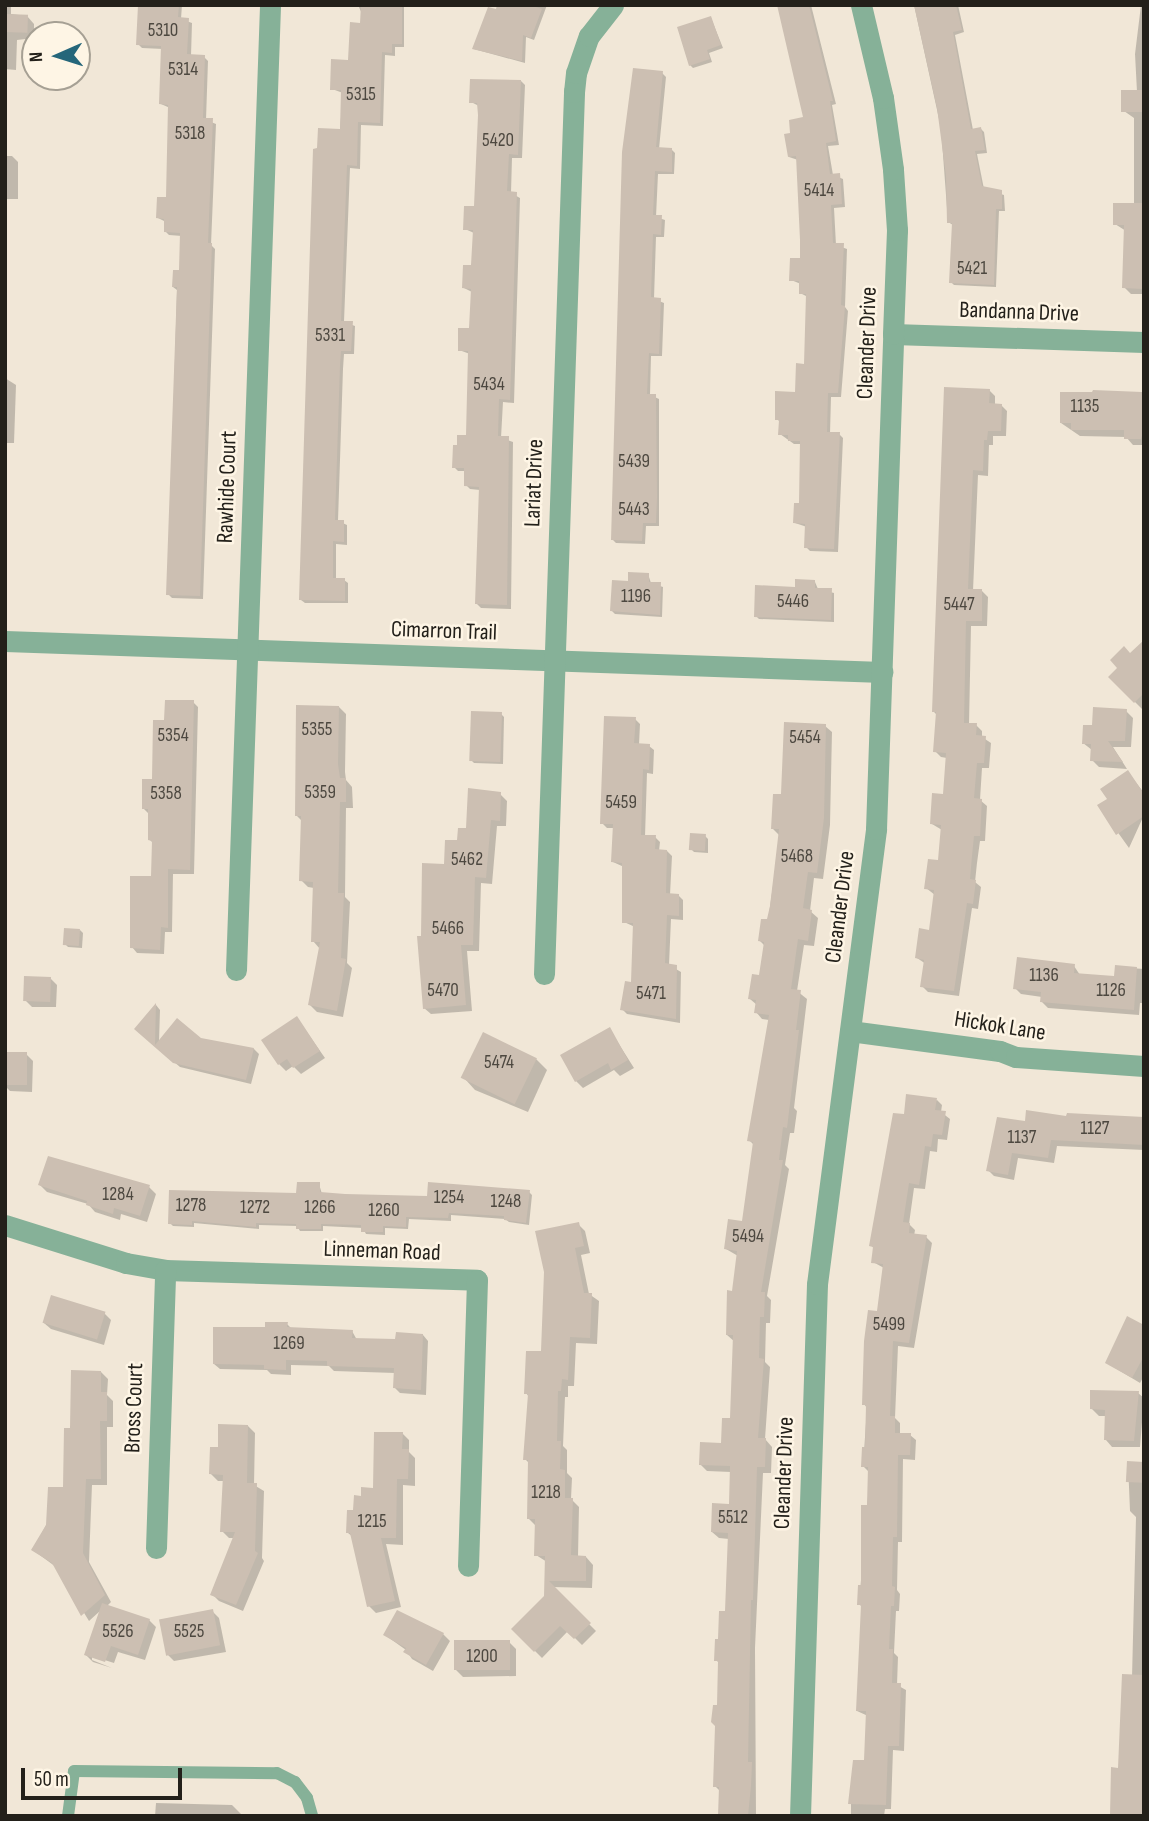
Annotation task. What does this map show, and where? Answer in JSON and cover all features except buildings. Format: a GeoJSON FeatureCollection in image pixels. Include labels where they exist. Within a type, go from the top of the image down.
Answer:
{"type":"FeatureCollection","features":[{"type":"Feature","properties":{"kind":"street","name":"Rawhide Court"},"geometry":{"type":"LineString","coordinates":[[236,970],[270,5]]}},
{"type":"Feature","properties":{"kind":"street","name":"Lariat Drive"},"geometry":{"type":"LineString","coordinates":[[544,974],[573,92],[578,63],[589,36],[613,5]]}},
{"type":"Feature","properties":{"kind":"street","name":"Cleander Drive"},"geometry":{"type":"LineString","coordinates":[[800,1816],[817,1284],[876,829],[897,230],[893,169],[883,99],[861,5]]}},
{"type":"Feature","properties":{"kind":"street","name":"Bandanna Drive"},"geometry":{"type":"LineString","coordinates":[[893,334],[1144,342]]}},
{"type":"Feature","properties":{"kind":"street","name":"Cimarron Trail"},"geometry":{"type":"LineString","coordinates":[[5,641],[882,672]]}},
{"type":"Feature","properties":{"kind":"street","name":"Hickok Lane"},"geometry":{"type":"LineString","coordinates":[[850,1031],[1000,1051],[1016,1057],[1144,1066]]}},
{"type":"Feature","properties":{"kind":"street","name":"Linneman Road"},"geometry":{"type":"LineString","coordinates":[[5,1225],[126,1263],[165,1270],[477,1280],[468,1566]]}},
{"type":"Feature","properties":{"kind":"street","name":"Bross Court"},"geometry":{"type":"LineString","coordinates":[[156,1548],[165,1270]]}},
{"type":"Feature","properties":{"kind":"lane"},"geometry":{"type":"LineString","coordinates":[[68,1816],[74,1771],[277,1773],[295,1782],[307,1798],[312,1816]]}}]}
